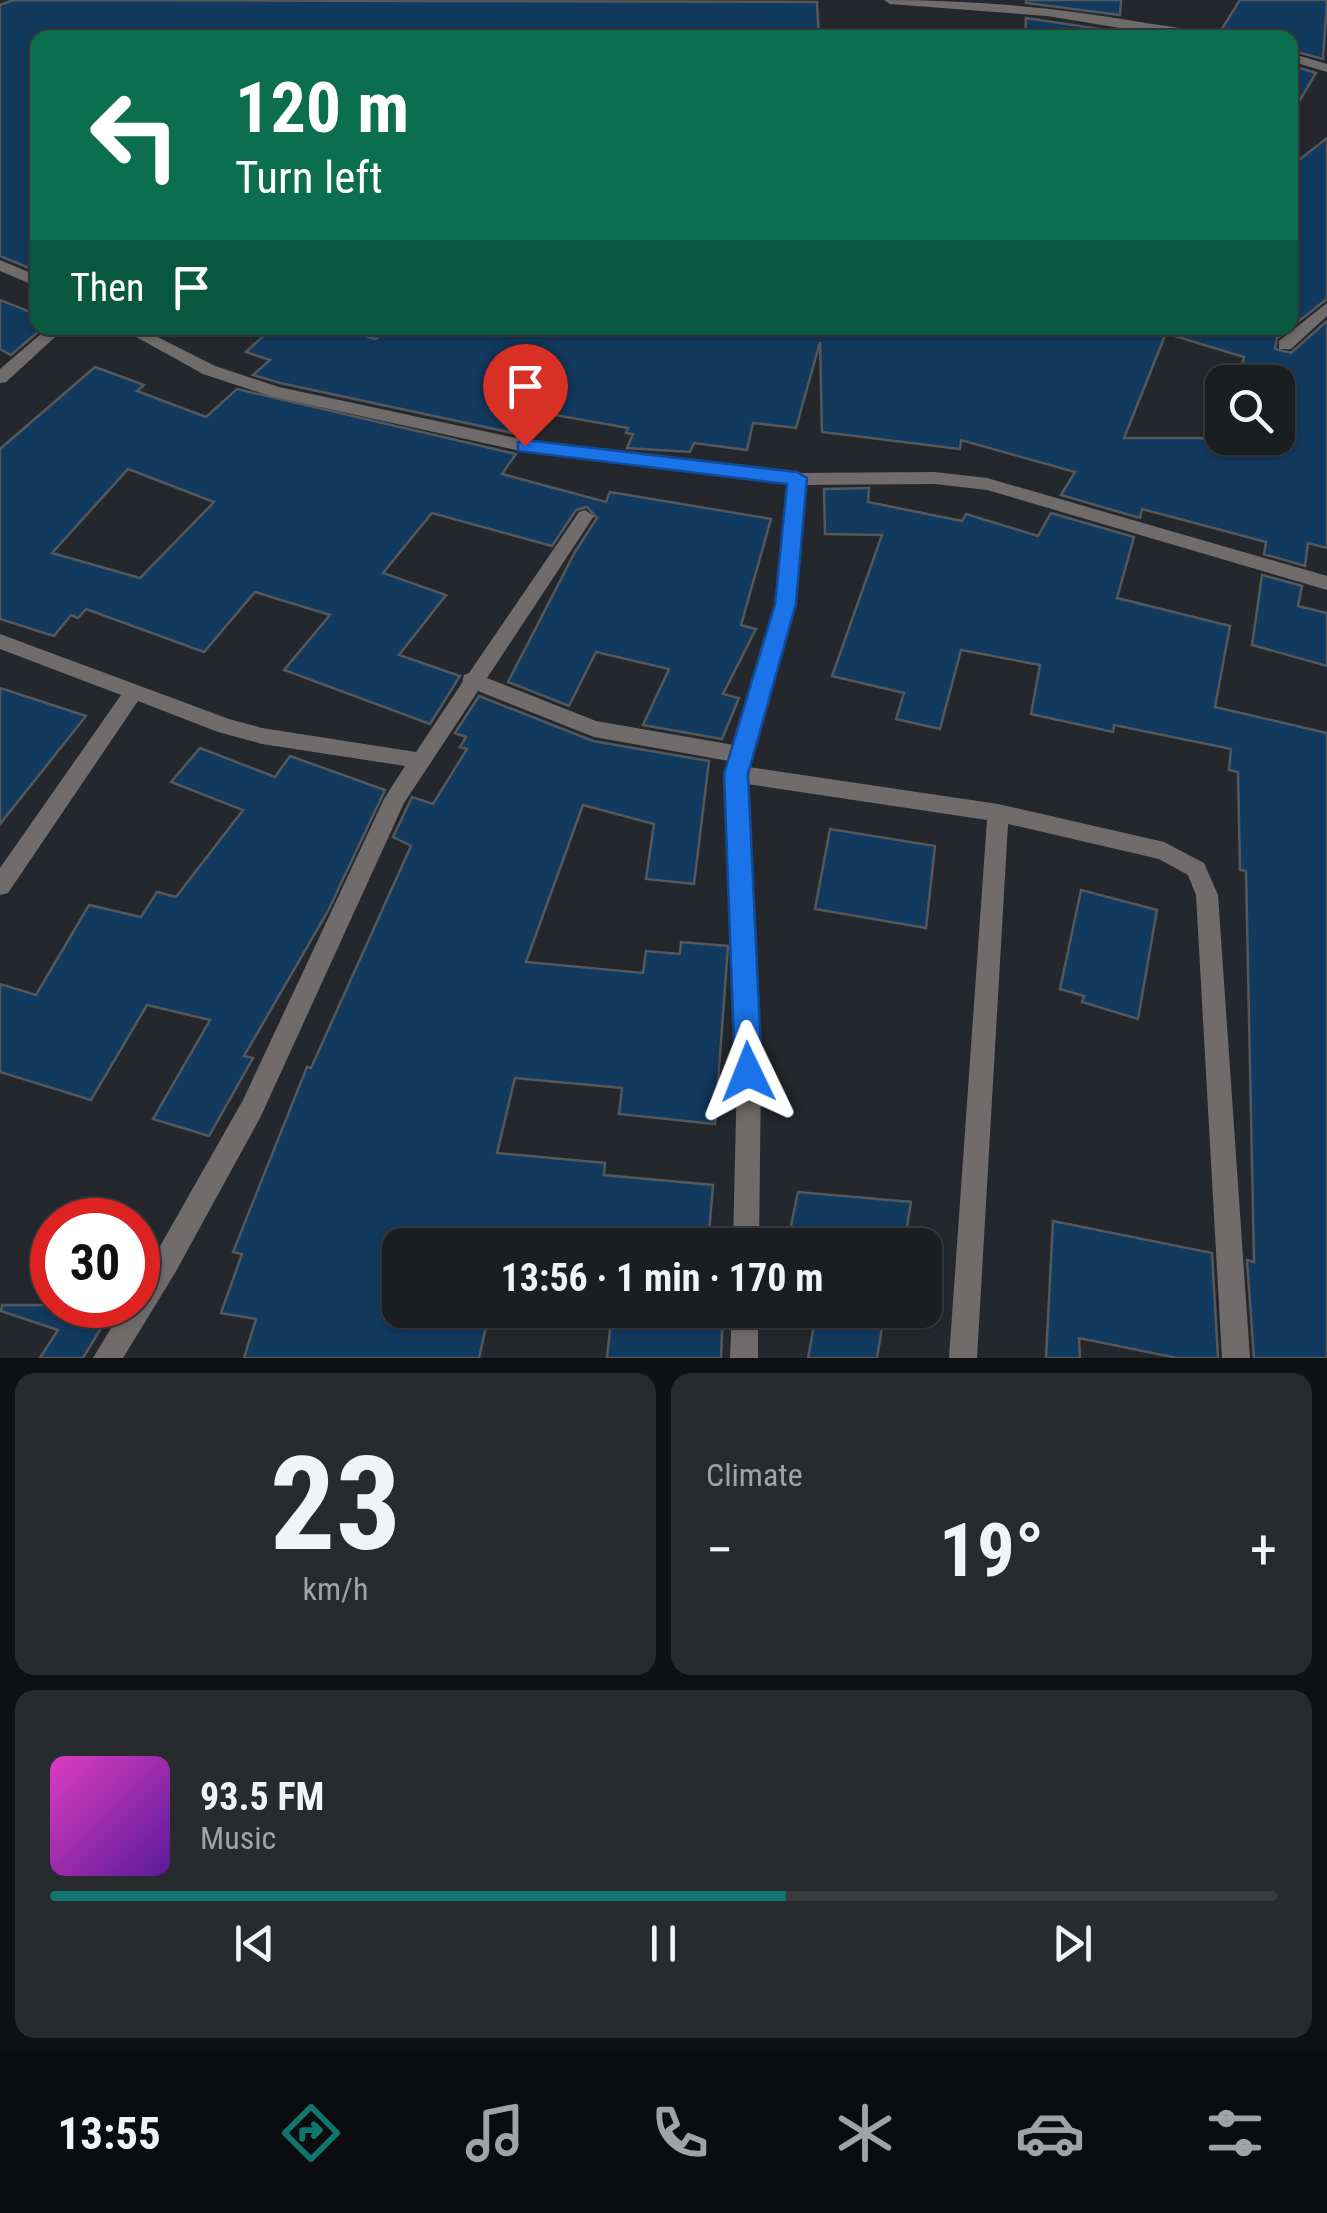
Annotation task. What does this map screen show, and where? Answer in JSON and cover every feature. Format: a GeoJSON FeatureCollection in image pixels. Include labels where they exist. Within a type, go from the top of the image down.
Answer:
{"type":"FeatureCollection","features":[{"type":"Feature","properties":{"kind":"street"},"geometry":{"type":"LineString","coordinates":[[890,0],[1032,8],[1167,30]]}},
{"type":"Feature","properties":{"kind":"street"},"geometry":{"type":"LineString","coordinates":[[1298,59],[1327,68]]}},
{"type":"Feature","properties":{"kind":"street"},"geometry":{"type":"LineString","coordinates":[[0,264],[30,278]]}},
{"type":"Feature","properties":{"kind":"street"},"geometry":{"type":"LineString","coordinates":[[1298,334],[1327,308]]}},
{"type":"Feature","properties":{"kind":"street"},"geometry":{"type":"LineString","coordinates":[[0,378],[49,335]]}},
{"type":"Feature","properties":{"kind":"street"},"geometry":{"type":"LineString","coordinates":[[142,335],[209,370],[276,392],[525,446],[797,478],[935,478],[987,484],[1327,583]]}},
{"type":"Feature","properties":{"kind":"street"},"geometry":{"type":"LineString","coordinates":[[1285,345],[1296,335]]}},
{"type":"Feature","properties":{"kind":"street"},"geometry":{"type":"LineString","coordinates":[[746,1228],[748,1072],[739,765],[786,604],[797,478]]}},
{"type":"Feature","properties":{"kind":"street"},"geometry":{"type":"LineString","coordinates":[[107,1358],[166,1264],[252,1108],[360,870],[418,760],[585,516]]}},
{"type":"Feature","properties":{"kind":"street"},"geometry":{"type":"LineString","coordinates":[[0,641],[262,736],[418,760]]}},
{"type":"Feature","properties":{"kind":"street"},"geometry":{"type":"LineString","coordinates":[[471,680],[594,729],[739,765],[998,813],[1164,852],[1196,869],[1207,895],[1236,1358]]}},
{"type":"Feature","properties":{"kind":"street"},"geometry":{"type":"LineString","coordinates":[[0,886],[134,691]]}},
{"type":"Feature","properties":{"kind":"street"},"geometry":{"type":"LineString","coordinates":[[963,1358],[998,813]]}},
{"type":"Feature","properties":{"kind":"street"},"geometry":{"type":"LineString","coordinates":[[744,1358],[745,1328]]}},
{"type":"Feature","properties":{"kind":"building"},"geometry":{"type":"Polygon","coordinates":[[[13,0],[817,2],[819,30],[30,30],[29,268],[0,256],[0,5],[13,0]]]}},
{"type":"Feature","properties":{"kind":"building"},"geometry":{"type":"Polygon","coordinates":[[[1121,0],[1120,15],[1026,3],[1121,0]]]}},
{"type":"Feature","properties":{"kind":"building"},"geometry":{"type":"Polygon","coordinates":[[[1240,0],[1327,0],[1323,59],[1298,52],[1298,30],[1221,30],[1240,0]]]}},
{"type":"Feature","properties":{"kind":"building"},"geometry":{"type":"Polygon","coordinates":[[[1026,18],[1107,30],[1025,30],[1026,18]]]}},
{"type":"Feature","properties":{"kind":"building"},"geometry":{"type":"Polygon","coordinates":[[[1298,67],[1316,73],[1298,103],[1298,67]]]}},
{"type":"Feature","properties":{"kind":"building"},"geometry":{"type":"Polygon","coordinates":[[[1327,138],[1327,299],[1298,322],[1298,161],[1327,138]]]}},
{"type":"Feature","properties":{"kind":"building"},"geometry":{"type":"Polygon","coordinates":[[[0,300],[30,312],[30,335],[34,335],[11,355],[0,349],[0,300]]]}},
{"type":"Feature","properties":{"kind":"building"},"geometry":{"type":"Polygon","coordinates":[[[1327,321],[1327,548],[1308,543],[1305,566],[1264,554],[1266,542],[1142,509],[1140,518],[1061,495],[1075,472],[961,440],[960,449],[822,432],[820,342],[796,428],[753,423],[747,450],[694,443],[690,452],[627,448],[633,434],[626,433],[628,428],[544,413],[527,436],[280,383],[253,375],[270,360],[246,352],[264,335],[363,335],[376,339],[380,335],[1165,335],[1124,438],[1201,438],[1205,439],[1205,455],[1295,455],[1295,365],[1242,365],[1244,357],[1175,335],[1281,335],[1275,349],[1291,353],[1327,321]]]}},
{"type":"Feature","properties":{"kind":"building"},"geometry":{"type":"Polygon","coordinates":[[[95,367],[144,385],[137,391],[206,417],[237,389],[516,454],[502,474],[606,502],[610,492],[771,519],[741,625],[756,629],[723,694],[739,698],[722,739],[643,725],[669,669],[596,652],[569,706],[508,682],[575,552],[597,518],[587,507],[576,510],[552,546],[432,513],[383,573],[446,595],[399,655],[460,676],[430,724],[284,670],[330,615],[255,592],[204,652],[86,609],[78,618],[71,615],[54,636],[0,619],[0,449],[95,367]],[[128,469],[52,553],[140,578],[214,502],[128,469]]]}},
{"type":"Feature","properties":{"kind":"building"},"geometry":{"type":"Polygon","coordinates":[[[869,488],[868,502],[962,521],[966,514],[1038,536],[1051,513],[1134,537],[1117,598],[1230,626],[1215,707],[1327,733],[1327,1358],[1254,1358],[1247,1260],[1254,1262],[1246,871],[1240,870],[1238,772],[1229,770],[1231,749],[1114,725],[1113,732],[1031,714],[1040,665],[961,650],[940,729],[896,719],[904,693],[832,676],[882,535],[825,534],[824,489],[869,488]]]}},
{"type":"Feature","properties":{"kind":"building"},"geometry":{"type":"Polygon","coordinates":[[[1262,575],[1302,586],[1298,606],[1327,613],[1327,666],[1252,645],[1262,575]]]}},
{"type":"Feature","properties":{"kind":"building"},"geometry":{"type":"Polygon","coordinates":[[[0,688],[86,716],[0,824],[0,688]]]}},
{"type":"Feature","properties":{"kind":"building"},"geometry":{"type":"Polygon","coordinates":[[[479,696],[593,741],[709,761],[694,884],[646,879],[654,824],[583,805],[526,962],[643,973],[646,951],[680,954],[681,942],[728,946],[715,1124],[619,1114],[622,1088],[515,1078],[497,1153],[605,1163],[604,1175],[713,1185],[709,1228],[382,1228],[382,1328],[486,1328],[479,1358],[244,1358],[256,1319],[221,1313],[242,1254],[233,1252],[307,1067],[311,1068],[411,846],[393,837],[412,797],[433,804],[467,749],[460,747],[466,737],[455,733],[479,696]]]}},
{"type":"Feature","properties":{"kind":"building"},"geometry":{"type":"Polygon","coordinates":[[[200,748],[275,777],[290,756],[385,790],[328,911],[244,1056],[253,1058],[209,1136],[153,1119],[210,1020],[147,1005],[91,1100],[0,1072],[0,984],[36,995],[89,905],[141,917],[157,892],[176,897],[243,810],[171,782],[200,748]]]}},
{"type":"Feature","properties":{"kind":"building"},"geometry":{"type":"Polygon","coordinates":[[[830,829],[935,846],[926,928],[815,909],[830,829]]]}},
{"type":"Feature","properties":{"kind":"building"},"geometry":{"type":"Polygon","coordinates":[[[1081,890],[1157,910],[1138,1019],[1082,1002],[1084,996],[1060,989],[1081,890]]]}},
{"type":"Feature","properties":{"kind":"building"},"geometry":{"type":"Polygon","coordinates":[[[798,1192],[911,1202],[907,1228],[791,1228],[798,1192]]]}},
{"type":"Feature","properties":{"kind":"building"},"geometry":{"type":"Polygon","coordinates":[[[1053,1221],[1212,1253],[1218,1358],[1177,1358],[1079,1338],[1080,1358],[1046,1358],[1053,1221]]]}},
{"type":"Feature","properties":{"kind":"building"},"geometry":{"type":"Polygon","coordinates":[[[2,1305],[30,1305],[30,1321],[1,1311],[2,1305]]]}},
{"type":"Feature","properties":{"kind":"building"},"geometry":{"type":"Polygon","coordinates":[[[52,1328],[101,1328],[83,1358],[40,1358],[58,1330],[52,1328]]]}},
{"type":"Feature","properties":{"kind":"building"},"geometry":{"type":"Polygon","coordinates":[[[610,1328],[722,1328],[721,1358],[607,1358],[610,1328]]]}},
{"type":"Feature","properties":{"kind":"building"},"geometry":{"type":"Polygon","coordinates":[[[814,1328],[882,1328],[877,1358],[808,1358],[814,1328]]]}},
{"type":"Feature","properties":{"kind":"route"},"geometry":{"type":"LineString","coordinates":[[525,446],[797,478],[786,604],[736,774],[748,1072]]}}]}
